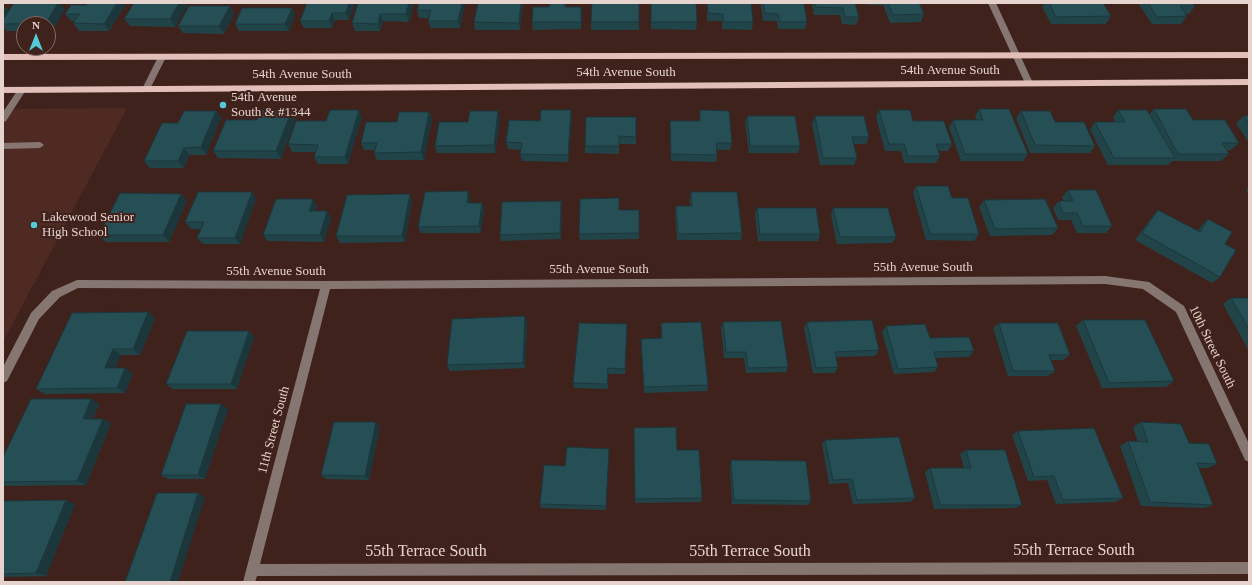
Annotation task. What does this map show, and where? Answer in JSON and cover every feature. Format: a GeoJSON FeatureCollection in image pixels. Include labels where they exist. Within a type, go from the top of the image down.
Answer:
{"type":"FeatureCollection","features":[{"type":"Feature","properties":{"kind":"main road","name":"54th Avenue South"},"geometry":{"type":"LineString","coordinates":[[3,57],[1249,55]]}},
{"type":"Feature","properties":{"kind":"main road","name":"54th Avenue South"},"geometry":{"type":"LineString","coordinates":[[3,90],[1249,82]]}},
{"type":"Feature","properties":{"kind":"street"},"geometry":{"type":"LineString","coordinates":[[992,3],[1029,83]]}},
{"type":"Feature","properties":{"kind":"street"},"geometry":{"type":"LineString","coordinates":[[146,90],[162,57]]}},
{"type":"Feature","properties":{"kind":"street"},"geometry":{"type":"LineString","coordinates":[[3,119],[22,90]]}},
{"type":"Feature","properties":{"kind":"street"},"geometry":{"type":"LineString","coordinates":[[3,146],[40,145]]}},
{"type":"Feature","properties":{"kind":"street","name":"55th Avenue South"},"geometry":{"type":"LineString","coordinates":[[3,378],[35,316],[56,294],[77,284],[326,286],[1105,280],[1145,286]]}},
{"type":"Feature","properties":{"kind":"street","name":"11th Street South"},"geometry":{"type":"LineString","coordinates":[[248,582],[326,286]]}},
{"type":"Feature","properties":{"kind":"street","name":"10th Street South"},"geometry":{"type":"LineString","coordinates":[[1145,286],[1180,309],[1249,456]]}},
{"type":"Feature","properties":{"kind":"street","name":"55th Terrace South"},"geometry":{"type":"LineString","coordinates":[[252,570],[1249,568]]}},
{"type":"Feature","properties":{"kind":"shaded area","name":"Lakewood Senior High School"},"geometry":{"type":"Polygon","coordinates":[[[127,108],[3,342],[3,109],[127,108]]]}},
{"type":"Feature","properties":{"kind":"building"},"geometry":{"type":"Polygon","coordinates":[[[14,3],[58,3],[50,16],[16,16],[16,24],[3,24],[3,20],[14,3]]]}},
{"type":"Feature","properties":{"kind":"building"},"geometry":{"type":"Polygon","coordinates":[[[87,3],[117,3],[104,24],[73,23],[80,14],[65,14],[71,5],[86,5],[87,3]]]}},
{"type":"Feature","properties":{"kind":"building"},"geometry":{"type":"Polygon","coordinates":[[[134,3],[179,3],[170,19],[124,19],[134,3]]]}},
{"type":"Feature","properties":{"kind":"building"},"geometry":{"type":"Polygon","coordinates":[[[307,3],[349,3],[346,13],[332,13],[329,21],[300,21],[307,3]]]}},
{"type":"Feature","properties":{"kind":"building"},"geometry":{"type":"Polygon","coordinates":[[[358,3],[409,3],[406,14],[380,14],[378,24],[352,23],[358,3]]]}},
{"type":"Feature","properties":{"kind":"building"},"geometry":{"type":"Polygon","coordinates":[[[419,3],[462,3],[458,21],[428,21],[431,10],[417,10],[419,3]]]}},
{"type":"Feature","properties":{"kind":"building"},"geometry":{"type":"Polygon","coordinates":[[[478,3],[521,3],[519,23],[474,22],[478,3]]]}},
{"type":"Feature","properties":{"kind":"building"},"geometry":{"type":"Polygon","coordinates":[[[550,3],[565,3],[565,7],[581,7],[581,22],[532,22],[533,7],[549,7],[550,3]]]}},
{"type":"Feature","properties":{"kind":"building"},"geometry":{"type":"Polygon","coordinates":[[[592,3],[639,3],[639,22],[591,22],[592,3]]]}},
{"type":"Feature","properties":{"kind":"building"},"geometry":{"type":"Polygon","coordinates":[[[651,3],[696,3],[697,22],[651,22],[651,3]]]}},
{"type":"Feature","properties":{"kind":"building"},"geometry":{"type":"Polygon","coordinates":[[[707,3],[751,3],[753,22],[723,22],[723,14],[708,13],[707,3]]]}},
{"type":"Feature","properties":{"kind":"building"},"geometry":{"type":"Polygon","coordinates":[[[763,3],[804,3],[807,22],[780,22],[778,14],[765,13],[763,3]]]}},
{"type":"Feature","properties":{"kind":"building"},"geometry":{"type":"Polygon","coordinates":[[[815,3],[855,3],[859,17],[845,17],[843,8],[816,7],[815,3]]]}},
{"type":"Feature","properties":{"kind":"building"},"geometry":{"type":"Polygon","coordinates":[[[888,3],[919,3],[924,14],[893,15],[888,3]]]}},
{"type":"Feature","properties":{"kind":"building"},"geometry":{"type":"Polygon","coordinates":[[[1049,3],[1103,3],[1111,16],[1056,17],[1049,3]]]}},
{"type":"Feature","properties":{"kind":"building"},"geometry":{"type":"Polygon","coordinates":[[[1148,3],[1192,3],[1195,6],[1180,6],[1187,16],[1157,17],[1148,3]]]}},
{"type":"Feature","properties":{"kind":"building"},"geometry":{"type":"Polygon","coordinates":[[[189,6],[230,6],[219,26],[178,26],[189,6]]]}},
{"type":"Feature","properties":{"kind":"building"},"geometry":{"type":"Polygon","coordinates":[[[242,8],[292,8],[285,24],[235,24],[242,8]]]}},
{"type":"Feature","properties":{"kind":"building"},"geometry":{"type":"Polygon","coordinates":[[[979,109],[1009,109],[1028,154],[965,154],[953,120],[983,120],[979,109]]]}},
{"type":"Feature","properties":{"kind":"building"},"geometry":{"type":"Polygon","coordinates":[[[1154,109],[1186,109],[1193,120],[1225,120],[1239,143],[1222,143],[1229,154],[1178,154],[1154,109]]]}},
{"type":"Feature","properties":{"kind":"building"},"geometry":{"type":"Polygon","coordinates":[[[261,110],[292,110],[276,151],[213,151],[226,120],[257,120],[261,110]]]}},
{"type":"Feature","properties":{"kind":"building"},"geometry":{"type":"Polygon","coordinates":[[[330,110],[359,110],[345,157],[314,157],[318,145],[288,144],[296,121],[326,121],[330,110]]]}},
{"type":"Feature","properties":{"kind":"building"},"geometry":{"type":"Polygon","coordinates":[[[541,110],[571,110],[568,155],[520,154],[522,143],[506,142],[509,120],[540,121],[541,110]]]}},
{"type":"Feature","properties":{"kind":"building"},"geometry":{"type":"Polygon","coordinates":[[[700,110],[729,111],[732,143],[716,143],[717,155],[671,154],[670,121],[700,121],[700,110]]]}},
{"type":"Feature","properties":{"kind":"building"},"geometry":{"type":"Polygon","coordinates":[[[879,110],[910,110],[913,121],[944,121],[952,144],[936,144],[940,156],[908,156],[904,144],[889,144],[879,110]]]}},
{"type":"Feature","properties":{"kind":"building"},"geometry":{"type":"Polygon","coordinates":[[[1118,110],[1147,110],[1175,158],[1114,158],[1095,122],[1125,122],[1118,110]]]}},
{"type":"Feature","properties":{"kind":"building"},"geometry":{"type":"Polygon","coordinates":[[[184,111],[216,111],[201,147],[184,148],[178,161],[144,161],[162,123],[178,123],[184,111]]]}},
{"type":"Feature","properties":{"kind":"building"},"geometry":{"type":"Polygon","coordinates":[[[470,111],[498,111],[494,145],[435,146],[439,122],[468,122],[470,111]]]}},
{"type":"Feature","properties":{"kind":"building"},"geometry":{"type":"Polygon","coordinates":[[[1021,111],[1050,111],[1055,122],[1084,122],[1095,146],[1035,145],[1021,111]]]}},
{"type":"Feature","properties":{"kind":"building"},"geometry":{"type":"Polygon","coordinates":[[[399,112],[429,112],[421,152],[374,153],[377,143],[361,143],[366,122],[397,122],[399,112]]]}},
{"type":"Feature","properties":{"kind":"building"},"geometry":{"type":"Polygon","coordinates":[[[747,116],[795,116],[800,146],[750,146],[747,116]]]}},
{"type":"Feature","properties":{"kind":"building"},"geometry":{"type":"Polygon","coordinates":[[[815,116],[864,116],[869,137],[852,137],[857,158],[823,158],[815,116]]]}},
{"type":"Feature","properties":{"kind":"building"},"geometry":{"type":"Polygon","coordinates":[[[1244,116],[1249,116],[1249,124],[1244,116]]]}},
{"type":"Feature","properties":{"kind":"building"},"geometry":{"type":"Polygon","coordinates":[[[586,117],[636,117],[636,137],[619,136],[619,146],[585,146],[586,117]]]}},
{"type":"Feature","properties":{"kind":"building"},"geometry":{"type":"Polygon","coordinates":[[[916,186],[948,186],[952,198],[968,198],[979,234],[930,234],[916,186]]]}},
{"type":"Feature","properties":{"kind":"building"},"geometry":{"type":"Polygon","coordinates":[[[1068,190],[1096,190],[1112,226],[1083,226],[1077,213],[1063,213],[1059,201],[1073,201],[1068,190]]]}},
{"type":"Feature","properties":{"kind":"building"},"geometry":{"type":"Polygon","coordinates":[[[468,191],[467,203],[482,203],[479,226],[418,227],[425,192],[468,191]]]}},
{"type":"Feature","properties":{"kind":"building"},"geometry":{"type":"Polygon","coordinates":[[[198,192],[252,192],[235,238],[197,238],[204,222],[185,222],[198,192]]]}},
{"type":"Feature","properties":{"kind":"building"},"geometry":{"type":"Polygon","coordinates":[[[691,192],[737,192],[742,233],[678,234],[676,206],[692,206],[691,192]]]}},
{"type":"Feature","properties":{"kind":"building"},"geometry":{"type":"Polygon","coordinates":[[[120,193],[181,194],[163,235],[99,235],[120,193]]]}},
{"type":"Feature","properties":{"kind":"building"},"geometry":{"type":"Polygon","coordinates":[[[410,194],[402,236],[336,236],[347,195],[410,194]]]}},
{"type":"Feature","properties":{"kind":"building"},"geometry":{"type":"Polygon","coordinates":[[[619,198],[619,210],[639,210],[639,233],[579,234],[580,199],[619,198]]]}},
{"type":"Feature","properties":{"kind":"building"},"geometry":{"type":"Polygon","coordinates":[[[276,199],[313,199],[309,211],[327,211],[320,235],[263,235],[276,199]]]}},
{"type":"Feature","properties":{"kind":"building"},"geometry":{"type":"Polygon","coordinates":[[[1045,199],[1058,228],[995,229],[984,200],[1045,199]]]}},
{"type":"Feature","properties":{"kind":"building"},"geometry":{"type":"Polygon","coordinates":[[[561,201],[560,233],[500,235],[502,202],[561,201]]]}},
{"type":"Feature","properties":{"kind":"building"},"geometry":{"type":"Polygon","coordinates":[[[757,208],[816,208],[820,234],[760,234],[757,208]]]}},
{"type":"Feature","properties":{"kind":"building"},"geometry":{"type":"Polygon","coordinates":[[[833,208],[888,208],[896,237],[840,237],[833,208]]]}},
{"type":"Feature","properties":{"kind":"building"},"geometry":{"type":"Polygon","coordinates":[[[1158,210],[1200,232],[1208,219],[1232,232],[1225,244],[1236,250],[1220,277],[1142,233],[1158,210]]]}},
{"type":"Feature","properties":{"kind":"building"},"geometry":{"type":"Polygon","coordinates":[[[1231,298],[1249,298],[1249,329],[1231,298]]]}},
{"type":"Feature","properties":{"kind":"building"},"geometry":{"type":"Polygon","coordinates":[[[148,312],[133,349],[113,349],[105,368],[125,368],[117,388],[36,389],[72,313],[148,312]]]}},
{"type":"Feature","properties":{"kind":"building"},"geometry":{"type":"Polygon","coordinates":[[[525,316],[523,363],[447,365],[452,319],[525,316]]]}},
{"type":"Feature","properties":{"kind":"building"},"geometry":{"type":"Polygon","coordinates":[[[872,320],[879,350],[835,352],[838,367],[816,368],[807,322],[872,320]]]}},
{"type":"Feature","properties":{"kind":"building"},"geometry":{"type":"Polygon","coordinates":[[[1083,320],[1145,320],[1174,381],[1109,383],[1083,320]]]}},
{"type":"Feature","properties":{"kind":"building"},"geometry":{"type":"Polygon","coordinates":[[[781,321],[788,367],[748,368],[746,352],[726,352],[723,322],[781,321]]]}},
{"type":"Feature","properties":{"kind":"building"},"geometry":{"type":"Polygon","coordinates":[[[701,322],[708,385],[644,387],[641,339],[662,338],[661,323],[701,322]]]}},
{"type":"Feature","properties":{"kind":"building"},"geometry":{"type":"Polygon","coordinates":[[[579,323],[627,324],[625,369],[608,368],[607,384],[573,383],[579,323]]]}},
{"type":"Feature","properties":{"kind":"building"},"geometry":{"type":"Polygon","coordinates":[[[999,323],[1058,323],[1070,355],[1049,355],[1055,371],[1013,371],[999,323]]]}},
{"type":"Feature","properties":{"kind":"building"},"geometry":{"type":"Polygon","coordinates":[[[925,324],[930,338],[969,337],[974,351],[934,352],[938,367],[898,369],[886,326],[925,324]]]}},
{"type":"Feature","properties":{"kind":"building"},"geometry":{"type":"Polygon","coordinates":[[[187,331],[249,331],[231,384],[166,384],[187,331]]]}},
{"type":"Feature","properties":{"kind":"building"},"geometry":{"type":"Polygon","coordinates":[[[31,399],[91,399],[83,419],[103,419],[77,481],[3,482],[3,457],[31,399]]]}},
{"type":"Feature","properties":{"kind":"building"},"geometry":{"type":"Polygon","coordinates":[[[186,404],[221,404],[198,475],[161,475],[186,404]]]}},
{"type":"Feature","properties":{"kind":"building"},"geometry":{"type":"Polygon","coordinates":[[[334,422],[376,422],[365,476],[321,475],[334,422]]]}},
{"type":"Feature","properties":{"kind":"building"},"geometry":{"type":"Polygon","coordinates":[[[1141,422],[1181,424],[1189,443],[1209,444],[1217,464],[1197,463],[1213,505],[1150,502],[1128,441],[1148,442],[1141,422]]]}},
{"type":"Feature","properties":{"kind":"building"},"geometry":{"type":"Polygon","coordinates":[[[676,427],[677,450],[699,450],[702,498],[635,499],[634,428],[676,427]]]}},
{"type":"Feature","properties":{"kind":"building"},"geometry":{"type":"Polygon","coordinates":[[[1094,428],[1123,498],[1063,500],[1054,476],[1034,477],[1018,431],[1094,428]]]}},
{"type":"Feature","properties":{"kind":"building"},"geometry":{"type":"Polygon","coordinates":[[[899,437],[915,498],[857,500],[852,479],[833,480],[825,440],[899,437]]]}},
{"type":"Feature","properties":{"kind":"building"},"geometry":{"type":"Polygon","coordinates":[[[567,447],[609,449],[606,506],[540,504],[544,465],[565,466],[567,447]]]}},
{"type":"Feature","properties":{"kind":"building"},"geometry":{"type":"Polygon","coordinates":[[[966,450],[1005,450],[1022,505],[940,505],[930,468],[971,468],[966,450]]]}},
{"type":"Feature","properties":{"kind":"building"},"geometry":{"type":"Polygon","coordinates":[[[731,460],[806,461],[811,501],[734,500],[731,460]]]}},
{"type":"Feature","properties":{"kind":"building"},"geometry":{"type":"Polygon","coordinates":[[[157,493],[198,493],[170,582],[125,582],[157,493]]]}},
{"type":"Feature","properties":{"kind":"building"},"geometry":{"type":"Polygon","coordinates":[[[66,500],[36,573],[3,574],[3,501],[66,500]]]}},
{"type":"Feature","properties":{"kind":"place","name":"54th Avenue South & #1344"},"geometry":{"type":"Point","coordinates":[223,105]}},
{"type":"Feature","properties":{"kind":"place","name":"Lakewood Senior High School"},"geometry":{"type":"Point","coordinates":[34,225]}}]}
